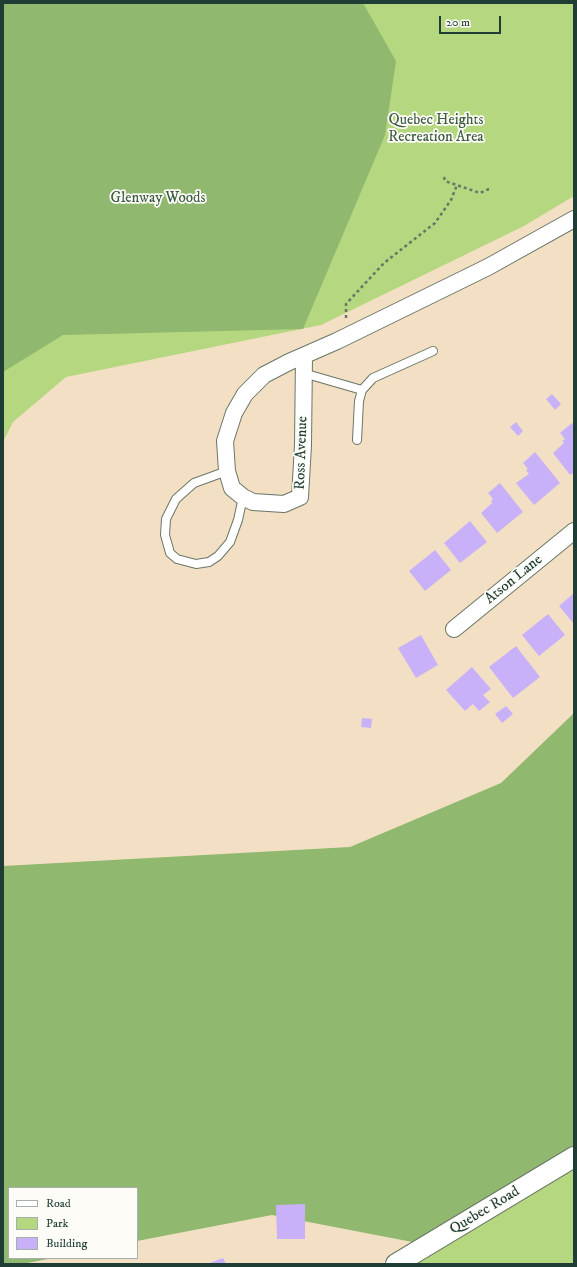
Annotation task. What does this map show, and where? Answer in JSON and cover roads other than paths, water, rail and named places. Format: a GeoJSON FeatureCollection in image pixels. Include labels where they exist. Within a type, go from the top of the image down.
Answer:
{"type":"FeatureCollection","features":[{"type":"Feature","properties":{"kind":"street"},"geometry":{"type":"LineString","coordinates":[[243,497],[232,488],[227,471],[224,441],[234,413],[245,394],[264,375],[344,338],[488,267],[574,218]]}},
{"type":"Feature","properties":{"kind":"street","name":"Ross Avenue"},"geometry":{"type":"LineString","coordinates":[[243,497],[253,502],[284,504],[300,497],[303,445],[304,356]]}},
{"type":"Feature","properties":{"kind":"street","name":"Atson Lane"},"geometry":{"type":"LineString","coordinates":[[454,629],[574,531]]}},
{"type":"Feature","properties":{"kind":"street","name":"Quebec Road"},"geometry":{"type":"LineString","coordinates":[[396,1264],[574,1157]]}},
{"type":"Feature","properties":{"kind":"lane"},"geometry":{"type":"LineString","coordinates":[[357,440],[359,401],[362,390],[373,378],[433,351]]}},
{"type":"Feature","properties":{"kind":"lane"},"geometry":{"type":"LineString","coordinates":[[303,373],[362,390]]}},
{"type":"Feature","properties":{"kind":"lane"},"geometry":{"type":"LineString","coordinates":[[227,471],[194,483],[176,499],[166,518],[166,535],[170,553],[177,559],[196,564],[209,562],[218,556],[230,542],[238,520],[243,497]]}},
{"type":"Feature","properties":{"kind":"park label","name":"Quebec Heights Recreation Area"},"geometry":{"type":"Point","coordinates":[436,130]}},
{"type":"Feature","properties":{"kind":"park label","name":"Glenway Woods"},"geometry":{"type":"Point","coordinates":[158,199]}}]}
